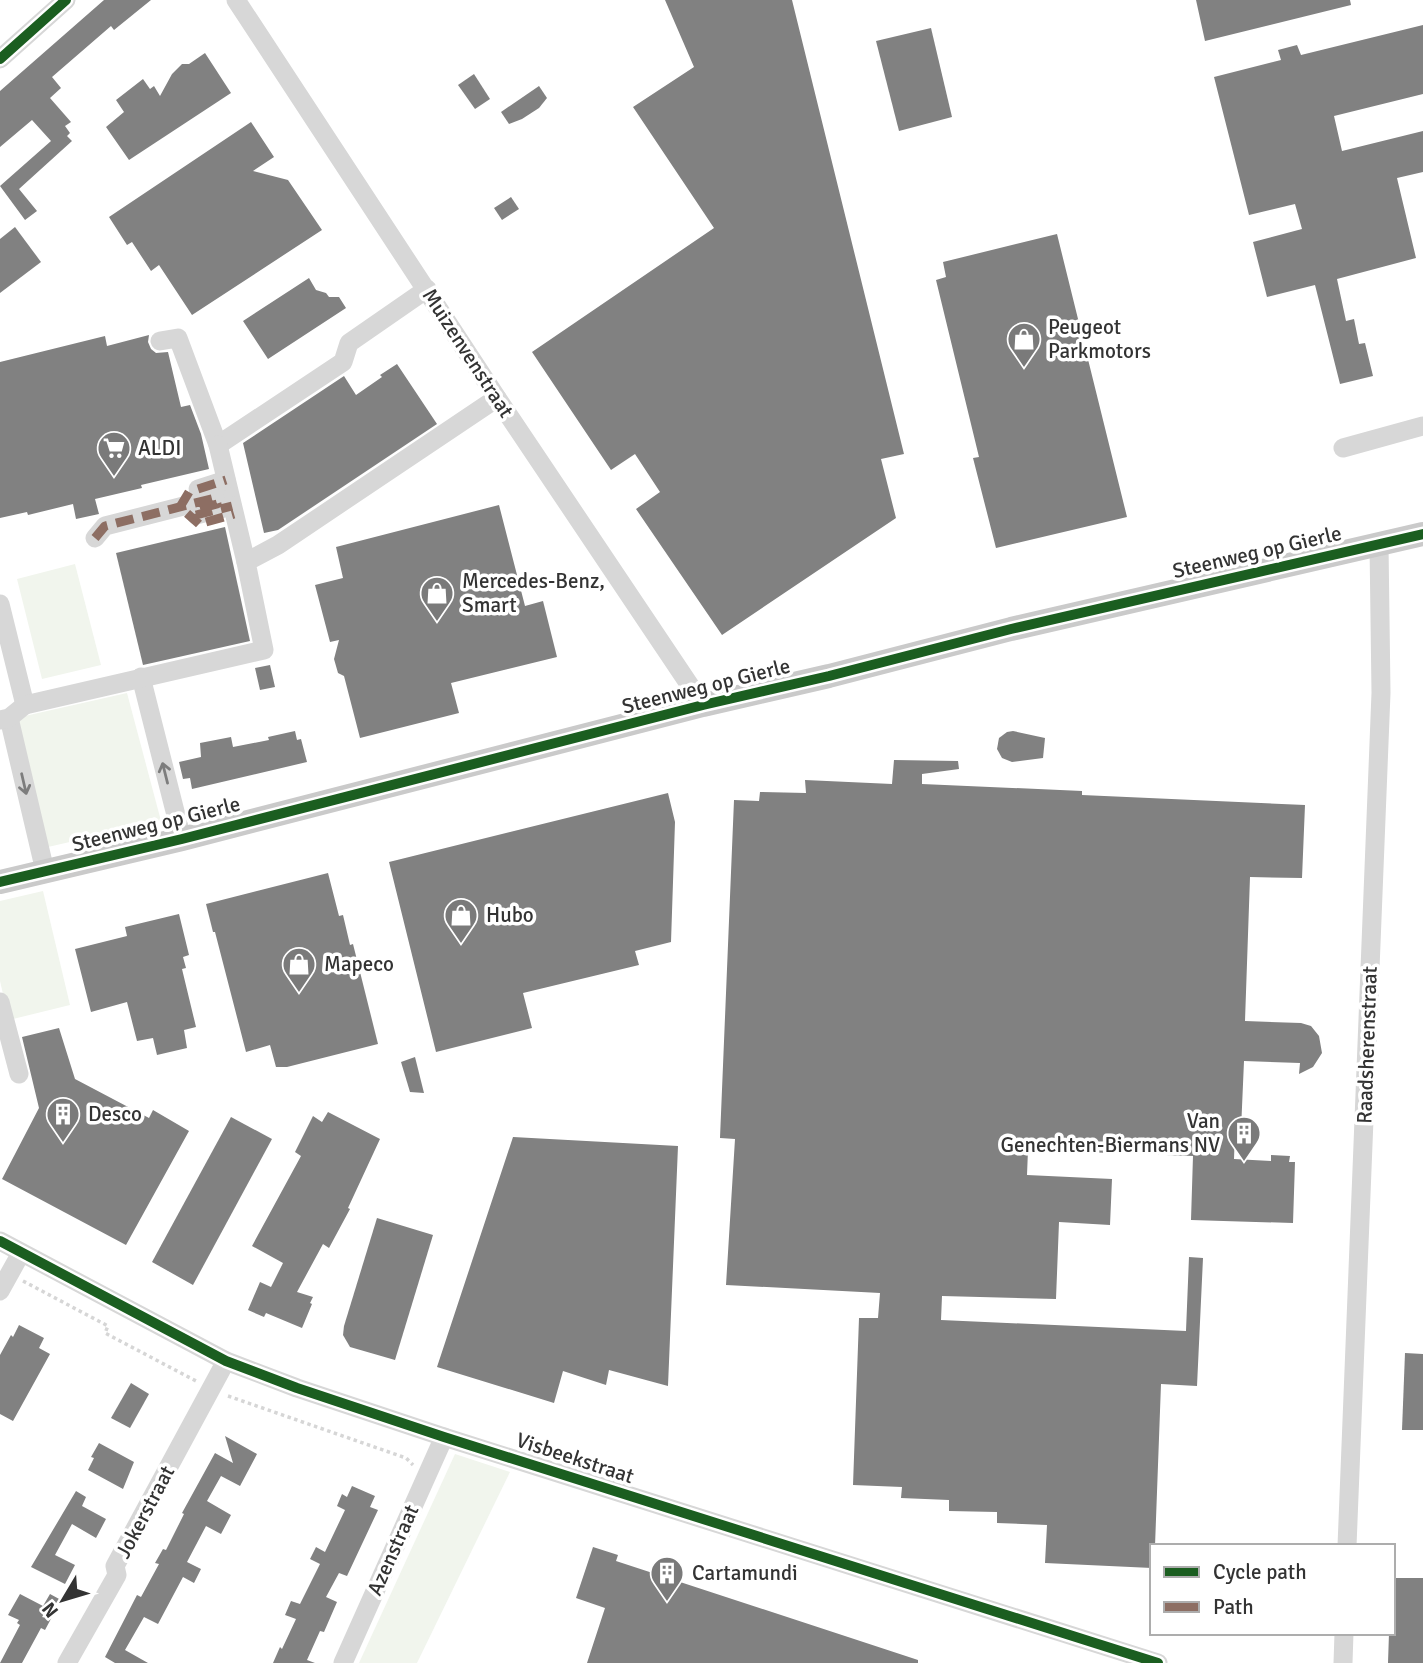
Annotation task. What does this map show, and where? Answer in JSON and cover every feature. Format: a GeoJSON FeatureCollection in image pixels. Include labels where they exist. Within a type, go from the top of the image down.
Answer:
{"type":"FeatureCollection","features":[{"type":"Feature","properties":{"kind":"main road","name":"Steenweg op Gierle"},"geometry":{"type":"LineString","coordinates":[[0,882],[182,839],[1011,629],[1423,534]]}},
{"type":"Feature","properties":{"kind":"street"},"geometry":{"type":"LineString","coordinates":[[0,58],[66,0]]}},
{"type":"Feature","properties":{"kind":"street","name":"Muizenvenstraat"},"geometry":{"type":"LineString","coordinates":[[236,0],[497,398],[703,705]]}},
{"type":"Feature","properties":{"kind":"street"},"geometry":{"type":"LineString","coordinates":[[218,445],[343,362],[349,343],[426,289]]}},
{"type":"Feature","properties":{"kind":"street"},"geometry":{"type":"LineString","coordinates":[[45,871],[4,719],[25,705],[264,650],[218,445],[178,338],[160,341]]}},
{"type":"Feature","properties":{"kind":"street"},"geometry":{"type":"LineString","coordinates":[[246,562],[278,545],[497,398]]}},
{"type":"Feature","properties":{"kind":"street"},"geometry":{"type":"LineString","coordinates":[[1343,447],[1423,426]]}},
{"type":"Feature","properties":{"kind":"street"},"geometry":{"type":"LineString","coordinates":[[95,538],[105,526],[226,480]]}},
{"type":"Feature","properties":{"kind":"street"},"geometry":{"type":"LineString","coordinates":[[189,496],[215,498],[217,504],[195,510],[196,515],[233,510]]}},
{"type":"Feature","properties":{"kind":"street"},"geometry":{"type":"LineString","coordinates":[[189,496],[202,523],[233,510]]}},
{"type":"Feature","properties":{"kind":"street","name":"Raadsherenstraat"},"geometry":{"type":"LineString","coordinates":[[1347,1544],[1381,694],[1379,544]]}},
{"type":"Feature","properties":{"kind":"street"},"geometry":{"type":"LineString","coordinates":[[0,604],[25,705]]}},
{"type":"Feature","properties":{"kind":"street"},"geometry":{"type":"LineString","coordinates":[[141,677],[182,839]]}},
{"type":"Feature","properties":{"kind":"street"},"geometry":{"type":"LineString","coordinates":[[0,1002],[19,1074]]}},
{"type":"Feature","properties":{"kind":"street","name":"Visbeekstraat"},"geometry":{"type":"LineString","coordinates":[[0,1241],[226,1361],[297,1388],[1158,1663]]}},
{"type":"Feature","properties":{"kind":"street"},"geometry":{"type":"LineString","coordinates":[[0,1291],[20,1253]]}},
{"type":"Feature","properties":{"kind":"street","name":"Jokerstraat"},"geometry":{"type":"LineString","coordinates":[[67,1663],[117,1575],[115,1566],[226,1361]]}},
{"type":"Feature","properties":{"kind":"street","name":"Azenstraat"},"geometry":{"type":"LineString","coordinates":[[343,1663],[444,1437]]}},
{"type":"Feature","properties":{"kind":"street"},"geometry":{"type":"LineString","coordinates":[[1343,1663],[1344,1635]]}},
{"type":"Feature","properties":{"kind":"shaded area"},"geometry":{"type":"Polygon","coordinates":[[[75,564],[101,665],[42,679],[17,579],[75,564]]]}},
{"type":"Feature","properties":{"kind":"shaded area"},"geometry":{"type":"Polygon","coordinates":[[[127,693],[161,821],[48,847],[16,718],[127,693]]]}},
{"type":"Feature","properties":{"kind":"shaded area"},"geometry":{"type":"Polygon","coordinates":[[[43,891],[70,1005],[9,1020],[0,981],[0,901],[43,891]]]}},
{"type":"Feature","properties":{"kind":"shaded area"},"geometry":{"type":"Polygon","coordinates":[[[455,1454],[510,1472],[417,1663],[359,1663],[455,1454]]]}},
{"type":"Feature","properties":{"kind":"building"},"geometry":{"type":"Polygon","coordinates":[[[104,0],[151,0],[114,30],[111,26],[52,77],[61,88],[50,98],[71,122],[65,126],[70,133],[67,136],[72,141],[19,189],[37,211],[25,220],[0,186],[51,141],[32,120],[0,147],[0,91],[104,0]]]}},
{"type":"Feature","properties":{"kind":"building"},"geometry":{"type":"Polygon","coordinates":[[[665,0],[792,0],[904,454],[881,459],[896,518],[722,635],[636,509],[660,492],[635,454],[611,470],[532,352],[714,228],[633,107],[694,67],[665,0]]]}},
{"type":"Feature","properties":{"kind":"building"},"geometry":{"type":"Polygon","coordinates":[[[1196,0],[1350,0],[1351,5],[1205,41],[1196,0]]]}},
{"type":"Feature","properties":{"kind":"building"},"geometry":{"type":"Polygon","coordinates":[[[1423,25],[1423,94],[1334,116],[1342,151],[1423,131],[1423,172],[1397,178],[1416,258],[1337,279],[1346,321],[1354,319],[1359,344],[1365,343],[1373,376],[1340,384],[1315,285],[1267,297],[1253,242],[1302,229],[1295,204],[1249,215],[1214,77],[1281,60],[1278,50],[1297,45],[1301,55],[1423,25]]]}},
{"type":"Feature","properties":{"kind":"building"},"geometry":{"type":"Polygon","coordinates":[[[931,28],[952,117],[899,131],[876,41],[931,28]]]}},
{"type":"Feature","properties":{"kind":"building"},"geometry":{"type":"Polygon","coordinates":[[[205,53],[231,93],[129,160],[106,127],[124,112],[116,100],[143,79],[150,89],[154,86],[160,96],[172,74],[182,64],[189,64],[205,53]]]}},
{"type":"Feature","properties":{"kind":"building"},"geometry":{"type":"Polygon","coordinates":[[[474,74],[490,99],[475,109],[458,85],[474,74]]]}},
{"type":"Feature","properties":{"kind":"building"},"geometry":{"type":"Polygon","coordinates":[[[539,86],[547,98],[539,108],[509,124],[501,112],[539,86]]]}},
{"type":"Feature","properties":{"kind":"building"},"geometry":{"type":"Polygon","coordinates":[[[251,122],[274,157],[253,171],[288,180],[322,230],[192,315],[159,265],[151,271],[132,242],[127,245],[109,217],[251,122]]]}},
{"type":"Feature","properties":{"kind":"building"},"geometry":{"type":"Polygon","coordinates":[[[511,197],[519,209],[502,220],[494,208],[511,197]]]}},
{"type":"Feature","properties":{"kind":"building"},"geometry":{"type":"Polygon","coordinates":[[[15,227],[41,262],[0,293],[0,239],[15,227]]]}},
{"type":"Feature","properties":{"kind":"building","name":"Peugeot Parkmotors"},"geometry":{"type":"Polygon","coordinates":[[[1057,234],[1127,517],[996,548],[973,458],[979,457],[936,280],[946,277],[943,262],[1057,234]]]}},
{"type":"Feature","properties":{"kind":"building"},"geometry":{"type":"Polygon","coordinates":[[[309,278],[316,290],[329,297],[339,297],[346,308],[268,359],[243,321],[309,278]]]}},
{"type":"Feature","properties":{"kind":"building"},"geometry":{"type":"Polygon","coordinates":[[[149,335],[151,349],[156,353],[168,352],[181,407],[190,405],[201,434],[209,469],[95,499],[99,514],[76,519],[73,504],[28,515],[27,512],[0,518],[0,362],[105,336],[107,346],[149,335]]]}},
{"type":"Feature","properties":{"kind":"building"},"geometry":{"type":"Polygon","coordinates":[[[397,364],[437,424],[278,530],[264,533],[243,443],[344,376],[356,395],[397,364]]]}},
{"type":"Feature","properties":{"kind":"building","name":"Mercedes-Benz, Smart"},"geometry":{"type":"Polygon","coordinates":[[[499,505],[525,606],[543,601],[557,657],[451,683],[459,713],[360,738],[344,676],[338,673],[334,659],[339,640],[330,642],[315,585],[343,578],[336,547],[499,505]]]}},
{"type":"Feature","properties":{"kind":"building"},"geometry":{"type":"Polygon","coordinates":[[[225,527],[250,641],[143,665],[116,553],[225,527]]]}},
{"type":"Feature","properties":{"kind":"building"},"geometry":{"type":"Polygon","coordinates":[[[270,665],[275,687],[260,690],[255,668],[270,665]]]}},
{"type":"Feature","properties":{"kind":"building"},"geometry":{"type":"Polygon","coordinates":[[[295,731],[297,740],[301,739],[307,762],[192,789],[190,778],[183,779],[179,762],[201,757],[200,743],[231,737],[233,747],[269,740],[268,737],[295,731]]]}},
{"type":"Feature","properties":{"kind":"building"},"geometry":{"type":"Polygon","coordinates":[[[1013,731],[1045,738],[1043,758],[1012,762],[1002,758],[997,749],[999,738],[1013,731]]]}},
{"type":"Feature","properties":{"kind":"building","name":"Van Genechten-Biermans NV"},"geometry":{"type":"Polygon","coordinates":[[[894,760],[958,761],[959,769],[922,774],[922,784],[1082,791],[1082,795],[1305,805],[1302,878],[1250,877],[1245,1021],[1301,1023],[1311,1026],[1319,1036],[1322,1053],[1313,1067],[1299,1074],[1300,1063],[1244,1061],[1241,1130],[1235,1130],[1234,1159],[1271,1161],[1271,1155],[1290,1156],[1289,1162],[1295,1162],[1293,1223],[1191,1220],[1193,1156],[1028,1150],[1027,1175],[1112,1179],[1110,1225],[1059,1222],[1056,1299],[942,1296],[941,1320],[1186,1331],[1189,1257],[1203,1258],[1197,1386],[1161,1384],[1155,1544],[1150,1544],[1150,1568],[1045,1563],[1047,1525],[997,1523],[997,1512],[949,1511],[949,1500],[901,1498],[902,1487],[853,1485],[859,1318],[878,1318],[880,1293],[726,1285],[735,1139],[720,1138],[734,800],[759,801],[760,792],[806,793],[805,780],[892,784],[894,760]]]}},
{"type":"Feature","properties":{"kind":"building"},"geometry":{"type":"Polygon","coordinates":[[[668,793],[675,822],[671,942],[635,951],[639,965],[523,993],[532,1028],[436,1052],[389,862],[668,793]]]}},
{"type":"Feature","properties":{"kind":"building","name":"Mapeco"},"geometry":{"type":"Polygon","coordinates":[[[328,873],[339,916],[343,915],[350,945],[353,944],[378,1044],[287,1067],[276,1067],[270,1045],[246,1052],[206,904],[328,873]]]}},
{"type":"Feature","properties":{"kind":"building"},"geometry":{"type":"Polygon","coordinates":[[[179,914],[189,955],[183,957],[186,968],[182,969],[196,1027],[184,1030],[187,1048],[157,1055],[153,1038],[137,1041],[127,1002],[91,1012],[75,949],[127,936],[125,927],[179,914]]]}},
{"type":"Feature","properties":{"kind":"building"},"geometry":{"type":"Polygon","coordinates":[[[59,1028],[75,1079],[149,1118],[153,1110],[189,1131],[126,1245],[2,1179],[39,1108],[22,1037],[59,1028]]]}},
{"type":"Feature","properties":{"kind":"building"},"geometry":{"type":"Polygon","coordinates":[[[415,1057],[424,1093],[410,1092],[401,1062],[415,1057]]]}},
{"type":"Feature","properties":{"kind":"building"},"geometry":{"type":"Polygon","coordinates":[[[328,1112],[380,1139],[348,1208],[350,1209],[329,1248],[323,1244],[297,1292],[313,1297],[302,1328],[266,1313],[264,1317],[248,1310],[260,1282],[271,1287],[283,1263],[252,1246],[301,1156],[295,1152],[313,1116],[322,1122],[328,1112]]]}},
{"type":"Feature","properties":{"kind":"building"},"geometry":{"type":"Polygon","coordinates":[[[231,1117],[272,1139],[193,1285],[152,1262],[231,1117]]]}},
{"type":"Feature","properties":{"kind":"building"},"geometry":{"type":"Polygon","coordinates":[[[513,1137],[678,1146],[668,1386],[609,1370],[606,1385],[563,1371],[554,1403],[437,1367],[513,1137]]]}},
{"type":"Feature","properties":{"kind":"building"},"geometry":{"type":"Polygon","coordinates":[[[377,1218],[433,1235],[395,1360],[350,1347],[343,1335],[377,1218]]]}},
{"type":"Feature","properties":{"kind":"building"},"geometry":{"type":"Polygon","coordinates":[[[19,1325],[44,1338],[39,1348],[50,1354],[13,1421],[0,1414],[0,1355],[19,1325]]]}},
{"type":"Feature","properties":{"kind":"building"},"geometry":{"type":"Polygon","coordinates":[[[1405,1353],[1423,1354],[1423,1430],[1402,1430],[1405,1353]]]}},
{"type":"Feature","properties":{"kind":"building"},"geometry":{"type":"Polygon","coordinates":[[[131,1383],[149,1394],[130,1428],[111,1418],[131,1383]]]}},
{"type":"Feature","properties":{"kind":"building"},"geometry":{"type":"Polygon","coordinates":[[[225,1436],[257,1454],[240,1486],[221,1476],[207,1501],[231,1515],[221,1534],[206,1526],[187,1562],[201,1569],[194,1583],[183,1577],[158,1624],[144,1617],[125,1650],[148,1663],[115,1663],[105,1657],[137,1595],[141,1597],[159,1564],[155,1563],[163,1549],[166,1550],[184,1514],[182,1513],[215,1453],[233,1463],[225,1436]]]}},
{"type":"Feature","properties":{"kind":"building"},"geometry":{"type":"Polygon","coordinates":[[[99,1443],[134,1462],[123,1489],[88,1470],[94,1458],[91,1457],[99,1443]]]}},
{"type":"Feature","properties":{"kind":"building"},"geometry":{"type":"Polygon","coordinates":[[[352,1486],[375,1496],[370,1507],[378,1510],[347,1576],[339,1573],[326,1597],[337,1602],[324,1632],[320,1631],[307,1660],[315,1663],[273,1663],[296,1619],[285,1615],[291,1601],[300,1604],[320,1564],[310,1559],[316,1547],[325,1552],[345,1510],[337,1506],[342,1494],[347,1497],[352,1486]]]}},
{"type":"Feature","properties":{"kind":"building"},"geometry":{"type":"Polygon","coordinates":[[[76,1491],[86,1497],[82,1506],[106,1519],[96,1538],[72,1524],[55,1555],[75,1565],[65,1584],[31,1567],[76,1491]]]}},
{"type":"Feature","properties":{"kind":"building","name":"Cartamundi"},"geometry":{"type":"Polygon","coordinates":[[[593,1547],[618,1555],[616,1561],[918,1660],[918,1663],[587,1663],[605,1608],[576,1598],[593,1547]]]}},
{"type":"Feature","properties":{"kind":"building"},"geometry":{"type":"Polygon","coordinates":[[[1395,1578],[1423,1578],[1423,1663],[1388,1663],[1389,1635],[1395,1635],[1395,1578]]]}},
{"type":"Feature","properties":{"kind":"building"},"geometry":{"type":"Polygon","coordinates":[[[20,1594],[43,1606],[50,1594],[61,1600],[45,1630],[41,1628],[22,1663],[0,1663],[20,1625],[17,1623],[19,1620],[8,1615],[20,1594]]]}},
{"type":"Feature","properties":{"kind":"marked path"},"geometry":{"type":"LineString","coordinates":[[198,489],[226,480]]}},
{"type":"Feature","properties":{"kind":"marked path"},"geometry":{"type":"LineString","coordinates":[[189,492],[180,507],[199,524]]}},
{"type":"Feature","properties":{"kind":"marked path"},"geometry":{"type":"LineString","coordinates":[[95,538],[105,526],[215,498],[217,504],[195,510],[196,515],[232,506]]}},
{"type":"Feature","properties":{"kind":"marked path"},"geometry":{"type":"LineString","coordinates":[[206,522],[234,514]]}},
{"type":"Feature","properties":{"kind":"cycle path"},"geometry":{"type":"LineString","coordinates":[[0,59],[66,0]]}},
{"type":"Feature","properties":{"kind":"cycle path"},"geometry":{"type":"LineString","coordinates":[[0,882],[182,839],[1011,629],[1423,534]]}},
{"type":"Feature","properties":{"kind":"cycle path"},"geometry":{"type":"LineString","coordinates":[[0,1241],[226,1361],[297,1388],[1158,1663]]}},
{"type":"Feature","properties":{"kind":"place","name":"Peugeot Parkmotors"},"geometry":{"type":"Point","coordinates":[1024,369]}},
{"type":"Feature","properties":{"kind":"place","name":"ALDI"},"geometry":{"type":"Point","coordinates":[114,478]}},
{"type":"Feature","properties":{"kind":"place","name":"Mercedes-Benz, Smart"},"geometry":{"type":"Point","coordinates":[437,623]}},
{"type":"Feature","properties":{"kind":"place","name":"Hubo"},"geometry":{"type":"Point","coordinates":[461,945]}},
{"type":"Feature","properties":{"kind":"place","name":"Mapeco"},"geometry":{"type":"Point","coordinates":[299,994]}},
{"type":"Feature","properties":{"kind":"place","name":"Desco"},"geometry":{"type":"Point","coordinates":[63,1144]}},
{"type":"Feature","properties":{"kind":"place","name":"Van Genechten-Biermans NV"},"geometry":{"type":"Point","coordinates":[1244,1163]}},
{"type":"Feature","properties":{"kind":"place","name":"Cartamundi"},"geometry":{"type":"Point","coordinates":[667,1603]}}]}
